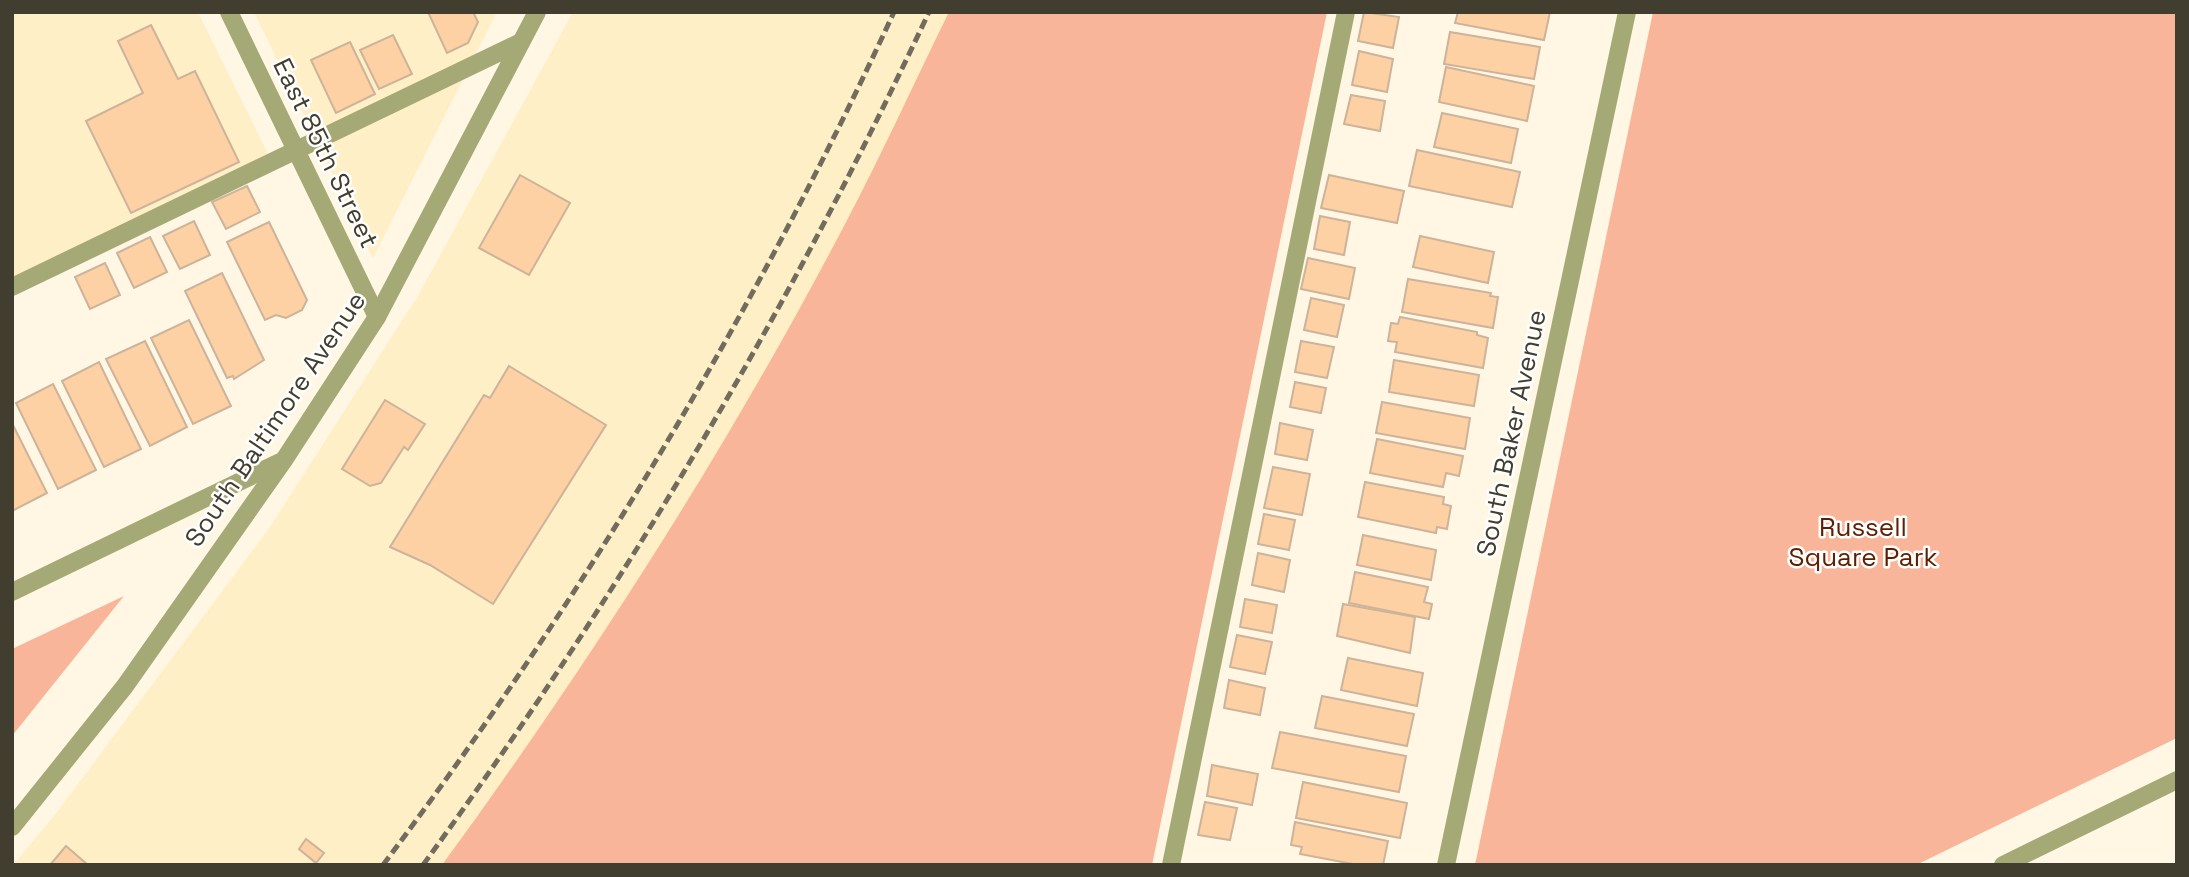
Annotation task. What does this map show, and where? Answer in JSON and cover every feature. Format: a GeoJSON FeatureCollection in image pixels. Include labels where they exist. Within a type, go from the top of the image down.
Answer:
{"type":"FeatureCollection","features":[{"type":"Feature","properties":{"kind":"street","name":"East 85th Street"},"geometry":{"type":"LineString","coordinates":[[229,12],[377,317]]}},
{"type":"Feature","properties":{"kind":"street","name":"South Baltimore Avenue"},"geometry":{"type":"LineString","coordinates":[[12,827],[125,686],[284,460],[377,317],[537,12]]}},
{"type":"Feature","properties":{"kind":"street"},"geometry":{"type":"LineString","coordinates":[[1171,865],[1346,12]]}},
{"type":"Feature","properties":{"kind":"street","name":"South Baker Avenue"},"geometry":{"type":"LineString","coordinates":[[1446,865],[1627,12]]}},
{"type":"Feature","properties":{"kind":"street"},"geometry":{"type":"LineString","coordinates":[[12,287],[521,42]]}},
{"type":"Feature","properties":{"kind":"street"},"geometry":{"type":"LineString","coordinates":[[12,592],[284,460]]}},
{"type":"Feature","properties":{"kind":"street"},"geometry":{"type":"LineString","coordinates":[[2003,865],[2177,780]]}},
{"type":"Feature","properties":{"kind":"shaded area"},"geometry":{"type":"Polygon","coordinates":[[[12,12],[198,12],[272,162],[12,287],[12,12]]]}},
{"type":"Feature","properties":{"kind":"shaded area"},"geometry":{"type":"Polygon","coordinates":[[[254,12],[497,12],[373,258],[254,12]]]}},
{"type":"Feature","properties":{"kind":"shaded area"},"geometry":{"type":"Polygon","coordinates":[[[573,12],[1327,12],[1152,865],[13,865],[54,816],[270,527],[419,294],[573,12]]]}},
{"type":"Feature","properties":{"kind":"green space"},"geometry":{"type":"Polygon","coordinates":[[[949,12],[1327,12],[1152,865],[442,865],[604,632],[705,472],[844,226],[949,12]]]}},
{"type":"Feature","properties":{"kind":"green space","name":"Russell Square Park"},"geometry":{"type":"Polygon","coordinates":[[[1653,12],[2177,12],[2177,738],[1916,865],[1475,865],[1653,12]]]}},
{"type":"Feature","properties":{"kind":"green space"},"geometry":{"type":"Polygon","coordinates":[[[124,596],[12,736],[12,649],[124,596]]]}},
{"type":"Feature","properties":{"kind":"building"},"geometry":{"type":"Polygon","coordinates":[[[428,12],[473,12],[478,22],[468,43],[447,53],[428,12]]]}},
{"type":"Feature","properties":{"kind":"building"},"geometry":{"type":"Polygon","coordinates":[[[1364,12],[1399,17],[1393,48],[1358,41],[1364,12]]]}},
{"type":"Feature","properties":{"kind":"building"},"geometry":{"type":"Polygon","coordinates":[[[1458,12],[1550,12],[1544,40],[1455,23],[1458,12]]]}},
{"type":"Feature","properties":{"kind":"building"},"geometry":{"type":"Polygon","coordinates":[[[151,25],[178,79],[195,71],[239,162],[131,213],[86,121],[143,93],[118,41],[151,25]]]}},
{"type":"Feature","properties":{"kind":"building"},"geometry":{"type":"Polygon","coordinates":[[[1450,32],[1540,47],[1534,79],[1444,64],[1450,32]]]}},
{"type":"Feature","properties":{"kind":"building"},"geometry":{"type":"Polygon","coordinates":[[[393,35],[412,74],[379,89],[360,50],[393,35]]]}},
{"type":"Feature","properties":{"kind":"building"},"geometry":{"type":"Polygon","coordinates":[[[350,42],[375,94],[336,113],[311,60],[350,42]]]}},
{"type":"Feature","properties":{"kind":"building"},"geometry":{"type":"Polygon","coordinates":[[[1359,51],[1393,59],[1387,92],[1352,85],[1359,51]]]}},
{"type":"Feature","properties":{"kind":"building"},"geometry":{"type":"Polygon","coordinates":[[[1446,67],[1534,86],[1527,121],[1439,102],[1446,67]]]}},
{"type":"Feature","properties":{"kind":"building"},"geometry":{"type":"Polygon","coordinates":[[[1351,95],[1385,101],[1380,131],[1344,124],[1351,95]]]}},
{"type":"Feature","properties":{"kind":"building"},"geometry":{"type":"Polygon","coordinates":[[[1442,113],[1518,129],[1511,163],[1434,147],[1442,113]]]}},
{"type":"Feature","properties":{"kind":"building"},"geometry":{"type":"Polygon","coordinates":[[[1417,150],[1520,172],[1512,207],[1409,186],[1417,150]]]}},
{"type":"Feature","properties":{"kind":"building"},"geometry":{"type":"Polygon","coordinates":[[[520,175],[570,203],[529,275],[479,248],[520,175]]]}},
{"type":"Feature","properties":{"kind":"building"},"geometry":{"type":"Polygon","coordinates":[[[1329,175],[1404,191],[1397,223],[1321,208],[1329,175]]]}},
{"type":"Feature","properties":{"kind":"building"},"geometry":{"type":"Polygon","coordinates":[[[247,186],[260,212],[226,229],[212,202],[247,186]]]}},
{"type":"Feature","properties":{"kind":"building"},"geometry":{"type":"Polygon","coordinates":[[[1320,216],[1350,222],[1344,255],[1314,249],[1320,216]]]}},
{"type":"Feature","properties":{"kind":"building"},"geometry":{"type":"Polygon","coordinates":[[[194,221],[210,255],[180,269],[163,236],[194,221]]]}},
{"type":"Feature","properties":{"kind":"building"},"geometry":{"type":"Polygon","coordinates":[[[269,222],[307,300],[302,310],[286,318],[276,315],[265,320],[227,242],[269,222]]]}},
{"type":"Feature","properties":{"kind":"building"},"geometry":{"type":"Polygon","coordinates":[[[1420,236],[1494,252],[1488,283],[1413,267],[1420,236]]]}},
{"type":"Feature","properties":{"kind":"building"},"geometry":{"type":"Polygon","coordinates":[[[150,237],[167,272],[134,288],[117,253],[150,237]]]}},
{"type":"Feature","properties":{"kind":"building"},"geometry":{"type":"Polygon","coordinates":[[[1308,258],[1355,268],[1349,299],[1301,289],[1308,258]]]}},
{"type":"Feature","properties":{"kind":"building"},"geometry":{"type":"Polygon","coordinates":[[[105,263],[120,295],[90,309],[75,277],[105,263]]]}},
{"type":"Feature","properties":{"kind":"building"},"geometry":{"type":"Polygon","coordinates":[[[222,273],[264,360],[234,379],[233,376],[227,378],[185,291],[222,273]]]}},
{"type":"Feature","properties":{"kind":"building"},"geometry":{"type":"Polygon","coordinates":[[[1408,279],[1491,293],[1490,296],[1498,297],[1493,328],[1402,312],[1408,279]]]}},
{"type":"Feature","properties":{"kind":"building"},"geometry":{"type":"Polygon","coordinates":[[[1311,298],[1344,305],[1337,337],[1304,330],[1311,298]]]}},
{"type":"Feature","properties":{"kind":"building"},"geometry":{"type":"Polygon","coordinates":[[[1400,317],[1477,332],[1477,335],[1488,338],[1483,368],[1395,352],[1397,342],[1388,341],[1391,323],[1398,324],[1400,317]]]}},
{"type":"Feature","properties":{"kind":"building"},"geometry":{"type":"Polygon","coordinates":[[[189,320],[231,406],[193,424],[151,338],[189,320]]]}},
{"type":"Feature","properties":{"kind":"building"},"geometry":{"type":"Polygon","coordinates":[[[145,341],[187,427],[150,446],[106,359],[145,341]]]}},
{"type":"Feature","properties":{"kind":"building"},"geometry":{"type":"Polygon","coordinates":[[[1301,341],[1334,347],[1327,378],[1295,372],[1301,341]]]}},
{"type":"Feature","properties":{"kind":"building"},"geometry":{"type":"Polygon","coordinates":[[[1394,360],[1479,375],[1474,406],[1389,392],[1394,360]]]}},
{"type":"Feature","properties":{"kind":"building"},"geometry":{"type":"Polygon","coordinates":[[[99,362],[141,449],[104,467],[62,381],[99,362]]]}},
{"type":"Feature","properties":{"kind":"building"},"geometry":{"type":"Polygon","coordinates":[[[509,366],[606,425],[493,604],[430,565],[390,547],[484,395],[490,398],[509,366]]]}},
{"type":"Feature","properties":{"kind":"building"},"geometry":{"type":"Polygon","coordinates":[[[1295,382],[1326,388],[1321,413],[1290,407],[1295,382]]]}},
{"type":"Feature","properties":{"kind":"building"},"geometry":{"type":"Polygon","coordinates":[[[53,384],[96,470],[58,489],[16,403],[53,384]]]}},
{"type":"Feature","properties":{"kind":"building"},"geometry":{"type":"Polygon","coordinates":[[[385,400],[425,424],[408,450],[404,447],[381,483],[370,486],[342,469],[385,400]]]}},
{"type":"Feature","properties":{"kind":"building"},"geometry":{"type":"Polygon","coordinates":[[[1382,402],[1470,418],[1465,449],[1376,433],[1382,402]]]}},
{"type":"Feature","properties":{"kind":"building"},"geometry":{"type":"Polygon","coordinates":[[[12,423],[47,493],[12,511],[12,423]]]}},
{"type":"Feature","properties":{"kind":"building"},"geometry":{"type":"Polygon","coordinates":[[[1280,423],[1313,430],[1307,460],[1275,454],[1280,423]]]}},
{"type":"Feature","properties":{"kind":"building"},"geometry":{"type":"Polygon","coordinates":[[[1377,439],[1463,456],[1459,476],[1446,473],[1443,487],[1370,473],[1377,439]]]}},
{"type":"Feature","properties":{"kind":"building"},"geometry":{"type":"Polygon","coordinates":[[[1273,467],[1310,474],[1302,515],[1264,508],[1273,467]]]}},
{"type":"Feature","properties":{"kind":"building"},"geometry":{"type":"Polygon","coordinates":[[[1365,482],[1444,497],[1443,504],[1451,506],[1447,529],[1437,527],[1436,533],[1358,517],[1365,482]]]}},
{"type":"Feature","properties":{"kind":"building"},"geometry":{"type":"Polygon","coordinates":[[[1264,514],[1295,520],[1289,550],[1258,544],[1264,514]]]}},
{"type":"Feature","properties":{"kind":"building"},"geometry":{"type":"Polygon","coordinates":[[[1363,535],[1436,550],[1431,580],[1357,565],[1363,535]]]}},
{"type":"Feature","properties":{"kind":"building"},"geometry":{"type":"Polygon","coordinates":[[[1258,553],[1290,560],[1284,592],[1252,585],[1258,553]]]}},
{"type":"Feature","properties":{"kind":"building"},"geometry":{"type":"Polygon","coordinates":[[[1355,572],[1428,587],[1424,602],[1432,604],[1429,619],[1349,603],[1355,572]]]}},
{"type":"Feature","properties":{"kind":"building"},"geometry":{"type":"Polygon","coordinates":[[[1245,599],[1277,605],[1272,633],[1240,627],[1245,599]]]}},
{"type":"Feature","properties":{"kind":"building"},"geometry":{"type":"Polygon","coordinates":[[[1343,604],[1415,617],[1410,653],[1337,636],[1343,604]]]}},
{"type":"Feature","properties":{"kind":"building"},"geometry":{"type":"Polygon","coordinates":[[[1237,635],[1272,642],[1265,674],[1230,667],[1237,635]]]}},
{"type":"Feature","properties":{"kind":"building"},"geometry":{"type":"Polygon","coordinates":[[[1348,658],[1423,673],[1417,706],[1341,690],[1348,658]]]}},
{"type":"Feature","properties":{"kind":"building"},"geometry":{"type":"Polygon","coordinates":[[[1229,680],[1265,688],[1260,715],[1224,708],[1229,680]]]}},
{"type":"Feature","properties":{"kind":"building"},"geometry":{"type":"Polygon","coordinates":[[[1322,696],[1414,714],[1407,746],[1315,728],[1322,696]]]}},
{"type":"Feature","properties":{"kind":"building"},"geometry":{"type":"Polygon","coordinates":[[[1280,732],[1406,756],[1399,792],[1272,768],[1280,732]]]}},
{"type":"Feature","properties":{"kind":"building"},"geometry":{"type":"Polygon","coordinates":[[[1212,765],[1258,774],[1252,805],[1207,796],[1212,765]]]}},
{"type":"Feature","properties":{"kind":"building"},"geometry":{"type":"Polygon","coordinates":[[[1303,782],[1407,803],[1400,838],[1296,818],[1303,782]]]}},
{"type":"Feature","properties":{"kind":"building"},"geometry":{"type":"Polygon","coordinates":[[[1205,802],[1237,808],[1230,840],[1198,835],[1205,802]]]}},
{"type":"Feature","properties":{"kind":"building"},"geometry":{"type":"Polygon","coordinates":[[[1295,822],[1388,841],[1383,865],[1358,865],[1300,854],[1302,847],[1291,845],[1295,822]]]}},
{"type":"Feature","properties":{"kind":"building"},"geometry":{"type":"Polygon","coordinates":[[[306,839],[324,853],[316,863],[299,849],[306,839]]]}},
{"type":"Feature","properties":{"kind":"building"},"geometry":{"type":"Polygon","coordinates":[[[66,846],[88,865],[50,865],[66,846]]]}},
{"type":"Feature","properties":{"kind":"railway"},"geometry":{"type":"LineString","coordinates":[[383,865],[527,662],[661,452],[784,235],[894,12]]}},
{"type":"Feature","properties":{"kind":"railway"},"geometry":{"type":"LineString","coordinates":[[423,865],[565,661],[697,450],[818,234],[929,12]]}}]}
